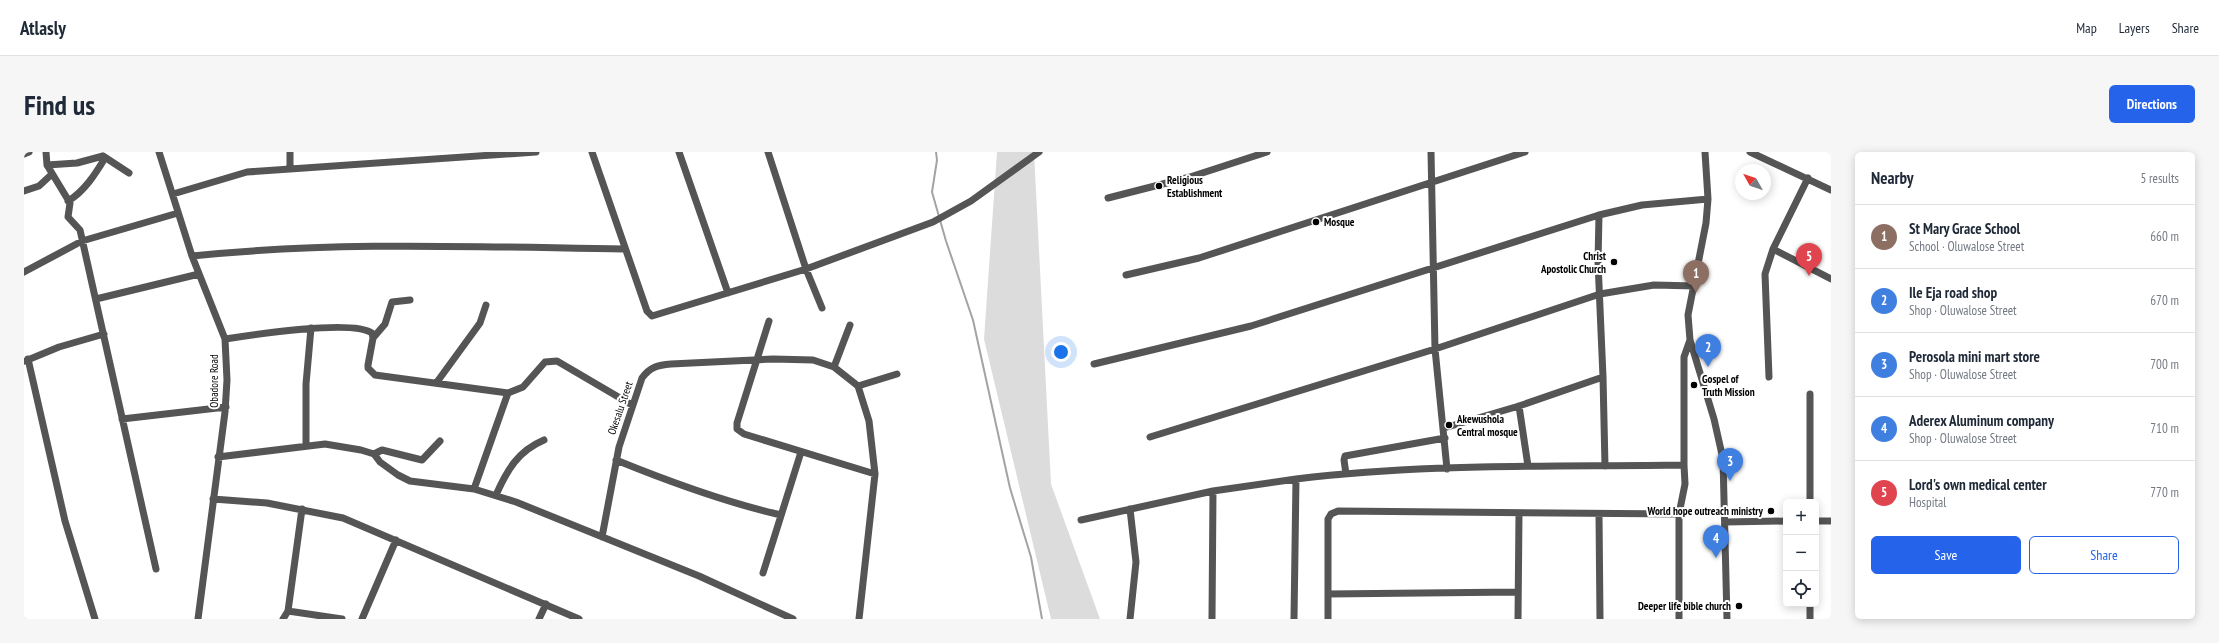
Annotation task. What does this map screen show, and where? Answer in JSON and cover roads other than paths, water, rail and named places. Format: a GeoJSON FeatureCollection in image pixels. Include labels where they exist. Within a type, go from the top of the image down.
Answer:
{"type":"FeatureCollection","features":[{"type":"Feature","properties":{"kind":"street"},"geometry":{"type":"LineString","coordinates":[[24,154],[28,152]]}},
{"type":"Feature","properties":{"kind":"street"},"geometry":{"type":"LineString","coordinates":[[46,152],[47,165],[70,203],[68,217],[80,230],[156,569]]}},
{"type":"Feature","properties":{"kind":"street","name":"Obadore Road"},"geometry":{"type":"LineString","coordinates":[[159,152],[192,256],[224,339],[227,380],[226,407],[212,499],[198,619]]}},
{"type":"Feature","properties":{"kind":"street"},"geometry":{"type":"LineString","coordinates":[[290,152],[290,169]]}},
{"type":"Feature","properties":{"kind":"street"},"geometry":{"type":"LineString","coordinates":[[173,194],[185,192],[236,174],[536,152]]}},
{"type":"Feature","properties":{"kind":"street"},"geometry":{"type":"LineString","coordinates":[[592,152],[624,249],[649,315],[655,315],[806,269],[933,222],[971,201],[1039,152]]}},
{"type":"Feature","properties":{"kind":"street"},"geometry":{"type":"LineString","coordinates":[[679,152],[728,293]]}},
{"type":"Feature","properties":{"kind":"street"},"geometry":{"type":"LineString","coordinates":[[768,152],[806,269],[822,308]]}},
{"type":"Feature","properties":{"kind":"street"},"geometry":{"type":"LineString","coordinates":[[1108,198],[1190,177],[1268,152]]}},
{"type":"Feature","properties":{"kind":"street"},"geometry":{"type":"LineString","coordinates":[[1431,152],[1430,183],[1434,267],[1435,349],[1447,469]]}},
{"type":"Feature","properties":{"kind":"street"},"geometry":{"type":"LineString","coordinates":[[1126,275],[1199,258],[1525,152]]}},
{"type":"Feature","properties":{"kind":"street"},"geometry":{"type":"LineString","coordinates":[[1705,152],[1708,199],[1695,286],[1688,315],[1690,340],[1719,439],[1722,459],[1726,522],[1727,619]]}},
{"type":"Feature","properties":{"kind":"street"},"geometry":{"type":"LineString","coordinates":[[1750,152],[1831,190]]}},
{"type":"Feature","properties":{"kind":"street"},"geometry":{"type":"LineString","coordinates":[[47,165],[77,163],[104,156],[129,173]]}},
{"type":"Feature","properties":{"kind":"street"},"geometry":{"type":"LineString","coordinates":[[68,201],[81,191],[99,170],[104,156]]}},
{"type":"Feature","properties":{"kind":"street"},"geometry":{"type":"LineString","coordinates":[[24,192],[39,186],[52,174]]}},
{"type":"Feature","properties":{"kind":"street"},"geometry":{"type":"LineString","coordinates":[[1769,377],[1765,274],[1773,249],[1808,178]]}},
{"type":"Feature","properties":{"kind":"street"},"geometry":{"type":"LineString","coordinates":[[1094,364],[1251,326],[1599,215],[1642,205],[1708,199]]}},
{"type":"Feature","properties":{"kind":"street"},"geometry":{"type":"LineString","coordinates":[[24,272],[82,241],[178,213]]}},
{"type":"Feature","properties":{"kind":"street"},"geometry":{"type":"LineString","coordinates":[[1599,215],[1598,262],[1603,377],[1604,466]]}},
{"type":"Feature","properties":{"kind":"street"},"geometry":{"type":"LineString","coordinates":[[192,256],[266,249],[337,246],[624,249]]}},
{"type":"Feature","properties":{"kind":"street"},"geometry":{"type":"LineString","coordinates":[[1773,249],[1831,279]]}},
{"type":"Feature","properties":{"kind":"street"},"geometry":{"type":"LineString","coordinates":[[96,299],[199,274]]}},
{"type":"Feature","properties":{"kind":"street"},"geometry":{"type":"LineString","coordinates":[[1150,437],[1435,349],[1600,294],[1654,285],[1695,286]]}},
{"type":"Feature","properties":{"kind":"street"},"geometry":{"type":"LineString","coordinates":[[373,338],[385,324],[392,302],[410,300]]}},
{"type":"Feature","properties":{"kind":"street"},"geometry":{"type":"LineString","coordinates":[[437,382],[480,323],[486,305]]}},
{"type":"Feature","properties":{"kind":"street"},"geometry":{"type":"LineString","coordinates":[[769,321],[755,360],[737,423],[737,429],[744,434],[875,474]]}},
{"type":"Feature","properties":{"kind":"street"},"geometry":{"type":"LineString","coordinates":[[834,368],[850,325]]}},
{"type":"Feature","properties":{"kind":"street"},"geometry":{"type":"LineString","coordinates":[[224,339],[311,328],[363,330],[372,333],[373,338],[368,365],[371,372],[375,375],[437,382],[508,393],[523,387],[540,366],[551,360],[557,361],[632,405]]}},
{"type":"Feature","properties":{"kind":"street"},"geometry":{"type":"LineString","coordinates":[[306,446],[306,384],[311,328]]}},
{"type":"Feature","properties":{"kind":"street"},"geometry":{"type":"LineString","coordinates":[[95,619],[65,521],[48,438],[26,360],[67,344],[104,334]]}},
{"type":"Feature","properties":{"kind":"street"},"geometry":{"type":"LineString","coordinates":[[1679,619],[1679,514],[1685,484],[1684,357],[1690,340]]}},
{"type":"Feature","properties":{"kind":"street","name":"Okesalu Street"},"geometry":{"type":"LineString","coordinates":[[602,537],[616,460],[632,405],[642,378],[648,371],[656,366],[755,360],[814,360],[834,368],[858,386]]}},
{"type":"Feature","properties":{"kind":"street"},"geometry":{"type":"LineString","coordinates":[[859,619],[875,474],[869,421],[858,386],[897,374]]}},
{"type":"Feature","properties":{"kind":"street"},"geometry":{"type":"LineString","coordinates":[[1444,428],[1519,406],[1603,377]]}},
{"type":"Feature","properties":{"kind":"street"},"geometry":{"type":"LineString","coordinates":[[474,489],[508,393]]}},
{"type":"Feature","properties":{"kind":"street"},"geometry":{"type":"LineString","coordinates":[[1810,394],[1810,499]]}},
{"type":"Feature","properties":{"kind":"street"},"geometry":{"type":"LineString","coordinates":[[1519,406],[1528,466]]}},
{"type":"Feature","properties":{"kind":"street"},"geometry":{"type":"LineString","coordinates":[[122,419],[226,407]]}},
{"type":"Feature","properties":{"kind":"street"},"geometry":{"type":"LineString","coordinates":[[1346,474],[1344,460],[1345,456],[1445,438]]}},
{"type":"Feature","properties":{"kind":"street"},"geometry":{"type":"LineString","coordinates":[[496,495],[508,468],[534,444],[544,440]]}},
{"type":"Feature","properties":{"kind":"street"},"geometry":{"type":"LineString","coordinates":[[374,454],[382,450],[422,460],[440,441]]}},
{"type":"Feature","properties":{"kind":"street"},"geometry":{"type":"LineString","coordinates":[[218,457],[306,446],[339,445],[374,454],[380,462],[398,476],[410,481],[474,489],[496,495],[699,576],[793,619]]}},
{"type":"Feature","properties":{"kind":"street"},"geometry":{"type":"LineString","coordinates":[[763,573],[801,452]]}},
{"type":"Feature","properties":{"kind":"street"},"geometry":{"type":"LineString","coordinates":[[616,460],[682,487],[739,505],[781,515]]}},
{"type":"Feature","properties":{"kind":"street"},"geometry":{"type":"LineString","coordinates":[[1081,520],[1213,491],[1296,479],[1346,474],[1528,466],[1684,465]]}},
{"type":"Feature","properties":{"kind":"street"},"geometry":{"type":"LineString","coordinates":[[1294,619],[1296,479]]}},
{"type":"Feature","properties":{"kind":"street"},"geometry":{"type":"LineString","coordinates":[[1212,619],[1213,491]]}},
{"type":"Feature","properties":{"kind":"street"},"geometry":{"type":"LineString","coordinates":[[212,499],[267,503],[343,518],[579,619]]}},
{"type":"Feature","properties":{"kind":"street"},"geometry":{"type":"LineString","coordinates":[[283,619],[288,611],[302,509]]}},
{"type":"Feature","properties":{"kind":"street"},"geometry":{"type":"LineString","coordinates":[[1130,509],[1136,562],[1130,619]]}},
{"type":"Feature","properties":{"kind":"street"},"geometry":{"type":"LineString","coordinates":[[1328,619],[1328,519],[1331,514],[1338,511],[1679,514]]}},
{"type":"Feature","properties":{"kind":"street"},"geometry":{"type":"LineString","coordinates":[[1518,619],[1517,592],[1519,513]]}},
{"type":"Feature","properties":{"kind":"street"},"geometry":{"type":"LineString","coordinates":[[1599,514],[1600,619]]}},
{"type":"Feature","properties":{"kind":"street"},"geometry":{"type":"LineString","coordinates":[[1726,522],[1783,521]]}},
{"type":"Feature","properties":{"kind":"street"},"geometry":{"type":"LineString","coordinates":[[1819,521],[1831,521]]}},
{"type":"Feature","properties":{"kind":"street"},"geometry":{"type":"LineString","coordinates":[[362,619],[396,540]]}},
{"type":"Feature","properties":{"kind":"street"},"geometry":{"type":"LineString","coordinates":[[1328,594],[1517,592]]}},
{"type":"Feature","properties":{"kind":"street"},"geometry":{"type":"LineString","coordinates":[[539,619],[546,604]]}},
{"type":"Feature","properties":{"kind":"street"},"geometry":{"type":"LineString","coordinates":[[1810,607],[1810,619]]}},
{"type":"Feature","properties":{"kind":"street"},"geometry":{"type":"LineString","coordinates":[[288,611],[342,619]]}},
{"type":"Feature","properties":{"kind":"waterway"},"geometry":{"type":"LineString","coordinates":[[936,152],[937,160],[932,192],[946,241],[973,320],[1010,488],[1031,557],[1042,619]]}},
{"type":"Feature","properties":{"kind":"place","name":"Religious Establishment"},"geometry":{"type":"Point","coordinates":[1159,186]}},
{"type":"Feature","properties":{"kind":"place","name":"Mosque"},"geometry":{"type":"Point","coordinates":[1316,222]}},
{"type":"Feature","properties":{"kind":"place","name":"Christ Apostolic Church"},"geometry":{"type":"Point","coordinates":[1614,262]}},
{"type":"Feature","properties":{"kind":"place","name":"Lord's own medical center"},"geometry":{"type":"Point","coordinates":[1809,276]}},
{"type":"Feature","properties":{"kind":"place","name":"St Mary Grace School"},"geometry":{"type":"Point","coordinates":[1696,293]}},
{"type":"Feature","properties":{"kind":"place","name":"Ile Eja road shop"},"geometry":{"type":"Point","coordinates":[1708,367]}},
{"type":"Feature","properties":{"kind":"place","name":"Gospel of Truth Mission"},"geometry":{"type":"Point","coordinates":[1694,385]}},
{"type":"Feature","properties":{"kind":"place","name":"Akewushola Central mosque"},"geometry":{"type":"Point","coordinates":[1449,425]}},
{"type":"Feature","properties":{"kind":"place","name":"Perosola mini mart store"},"geometry":{"type":"Point","coordinates":[1730,481]}},
{"type":"Feature","properties":{"kind":"place","name":"World hope outreach ministry"},"geometry":{"type":"Point","coordinates":[1771,511]}},
{"type":"Feature","properties":{"kind":"place","name":"Aderex Aluminum company"},"geometry":{"type":"Point","coordinates":[1716,558]}},
{"type":"Feature","properties":{"kind":"place","name":"Deeper life bible church"},"geometry":{"type":"Point","coordinates":[1739,606]}}]}
